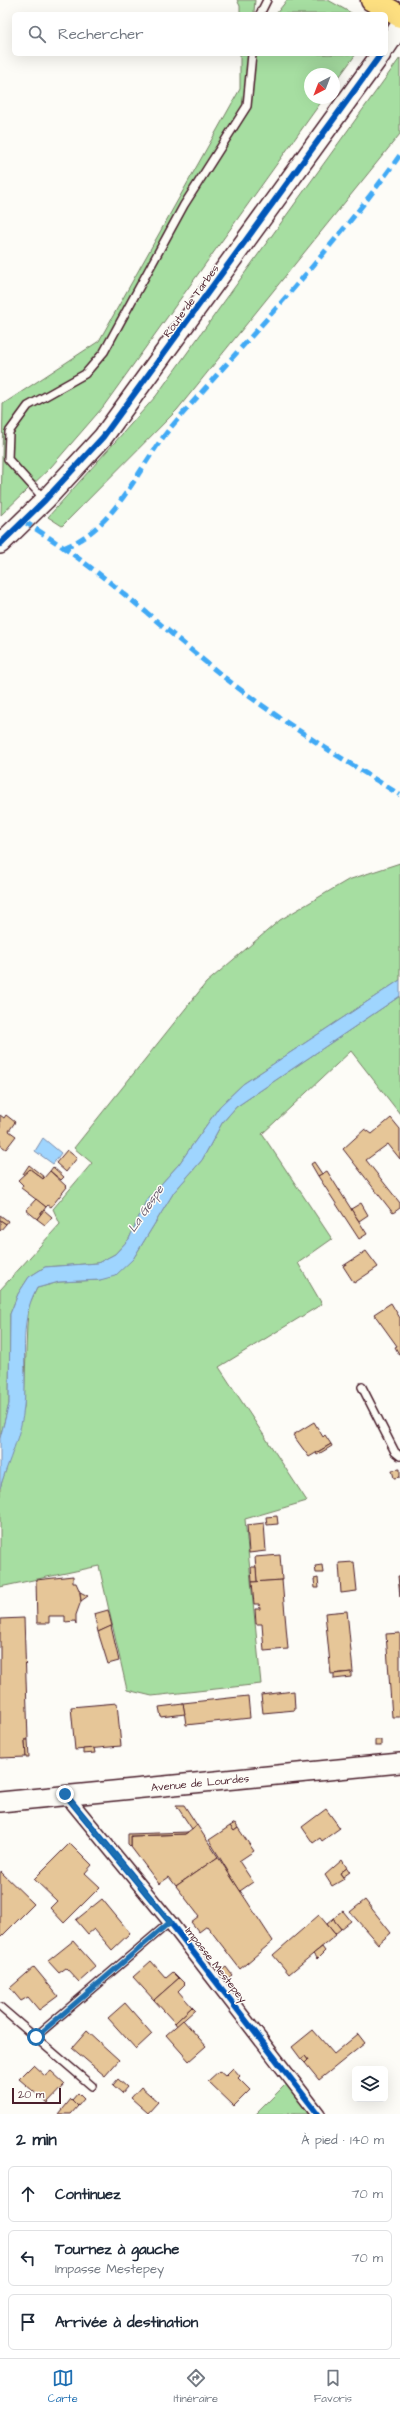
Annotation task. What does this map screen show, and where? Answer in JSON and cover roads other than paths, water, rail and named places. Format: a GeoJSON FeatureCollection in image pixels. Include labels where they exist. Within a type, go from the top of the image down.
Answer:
{"type":"FeatureCollection","features":[{"type":"Feature","properties":{"kind":"highway"},"geometry":{"type":"LineString","coordinates":[[372,0],[400,16]]}},
{"type":"Feature","properties":{"kind":"street","name":"Route de Tarbes"},"geometry":{"type":"LineString","coordinates":[[388,44],[400,26]]}},
{"type":"Feature","properties":{"kind":"street","name":"Route de Tarbes"},"geometry":{"type":"LineString","coordinates":[[0,544],[46,500],[103,438],[380,56]]}},
{"type":"Feature","properties":{"kind":"street","name":"Avenue de Lourdes"},"geometry":{"type":"LineString","coordinates":[[0,1802],[65,1794],[400,1763]]}},
{"type":"Feature","properties":{"kind":"street","name":"Impasse Mestepey"},"geometry":{"type":"LineString","coordinates":[[65,1794],[170,1922],[318,2114]]}},
{"type":"Feature","properties":{"kind":"lane"},"geometry":{"type":"LineString","coordinates":[[261,12],[267,0]]}},
{"type":"Feature","properties":{"kind":"lane"},"geometry":{"type":"LineString","coordinates":[[46,500],[8,459],[9,432],[28,406],[85,374],[104,352],[184,205],[247,106],[252,56]]}},
{"type":"Feature","properties":{"kind":"lane"},"geometry":{"type":"LineString","coordinates":[[362,1387],[395,1452],[400,1456]]}},
{"type":"Feature","properties":{"kind":"lane"},"geometry":{"type":"LineString","coordinates":[[36,2037],[170,1922]]}},
{"type":"Feature","properties":{"kind":"lane"},"geometry":{"type":"LineString","coordinates":[[0,2007],[92,2086]]}},
{"type":"Feature","properties":{"kind":"water","name":"La Gespe"},"geometry":{"type":"Polygon","coordinates":[[[400,980],[400,996],[236,1107],[222,1123],[202,1160],[174,1192],[133,1259],[115,1276],[100,1280],[59,1282],[37,1288],[27,1315],[25,1330],[25,1391],[21,1427],[0,1488],[0,1438],[9,1404],[10,1314],[18,1294],[29,1277],[45,1267],[98,1263],[115,1254],[129,1239],[146,1201],[179,1164],[220,1106],[243,1084],[400,980]]]}},
{"type":"Feature","properties":{"kind":"water"},"geometry":{"type":"Polygon","coordinates":[[[43,1138],[61,1153],[53,1164],[35,1151],[43,1138]]]}}]}
